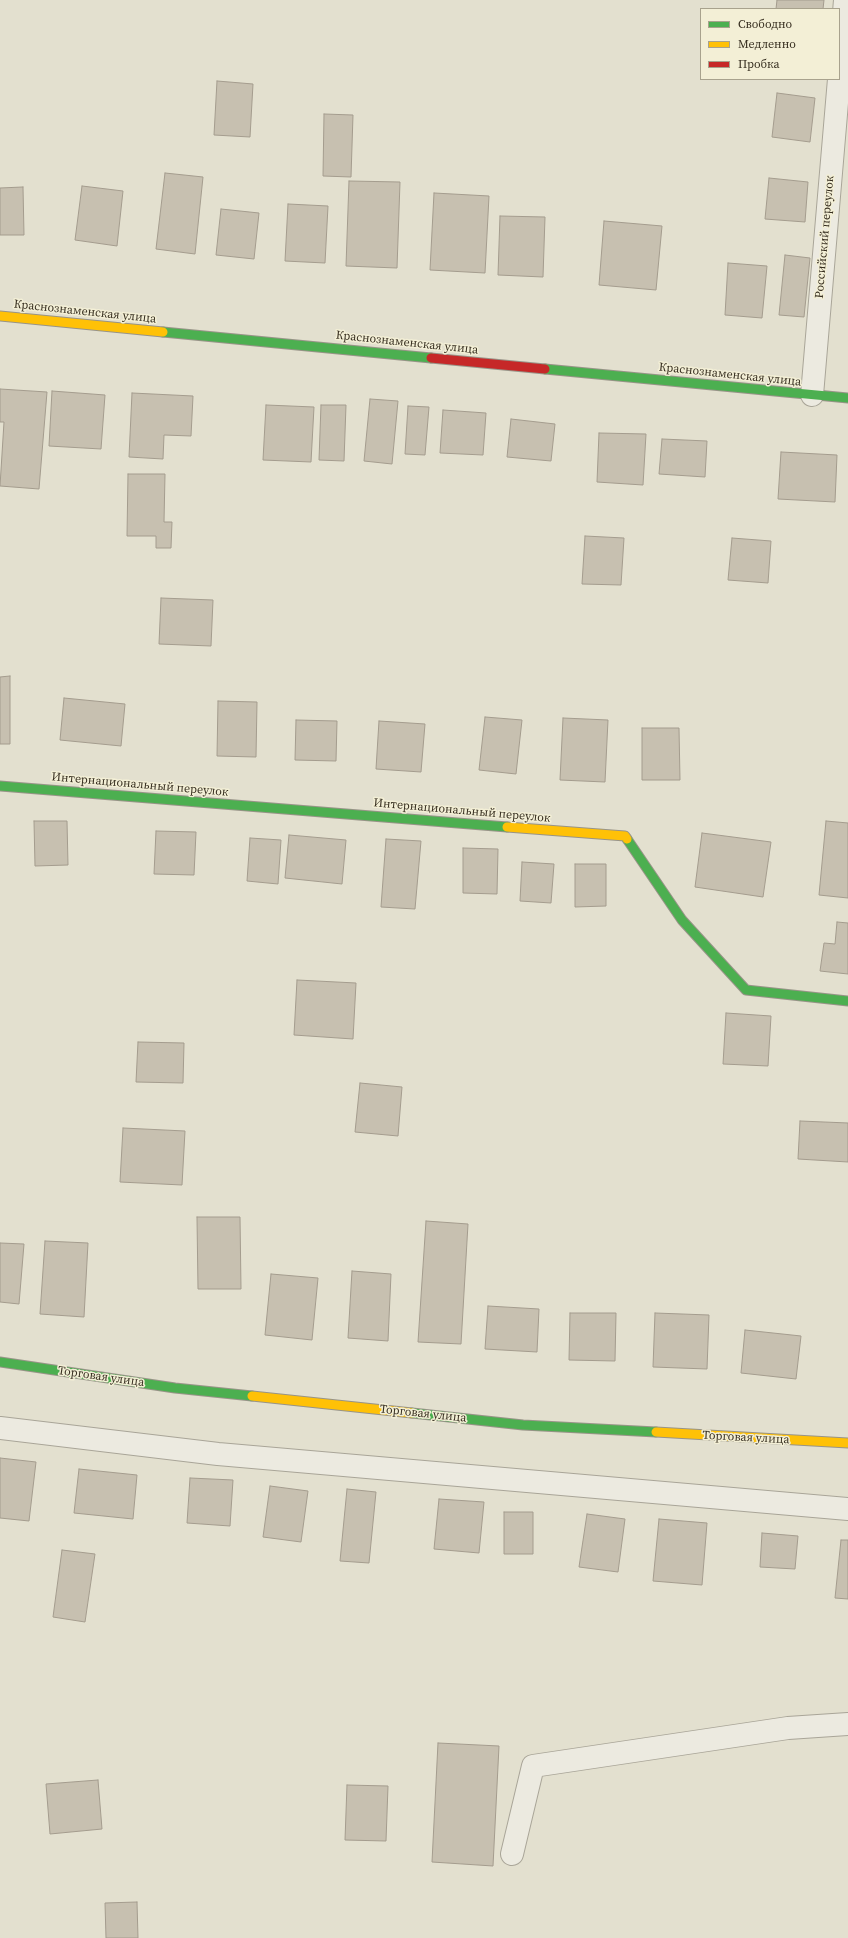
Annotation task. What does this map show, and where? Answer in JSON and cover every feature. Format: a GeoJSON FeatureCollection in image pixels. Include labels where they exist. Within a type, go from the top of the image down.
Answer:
{"type":"FeatureCollection","features":[{"type":"Feature","properties":{"kind":"street"},"geometry":{"type":"LineString","coordinates":[[840,62],[845,0]]}},
{"type":"Feature","properties":{"kind":"street","name":"Российский переулок"},"geometry":{"type":"LineString","coordinates":[[812,395],[839,80]]}},
{"type":"Feature","properties":{"kind":"street","name":"Краснознаменская улица"},"geometry":{"type":"LineString","coordinates":[[0,316],[848,398]]}},
{"type":"Feature","properties":{"kind":"street","name":"Интернациональный переулок"},"geometry":{"type":"LineString","coordinates":[[0,786],[625,836],[682,920],[746,990],[848,1001]]}},
{"type":"Feature","properties":{"kind":"street","name":"Торговая улица"},"geometry":{"type":"LineString","coordinates":[[0,1362],[175,1388],[523,1425],[848,1443]]}},
{"type":"Feature","properties":{"kind":"street"},"geometry":{"type":"LineString","coordinates":[[0,1428],[218,1454],[848,1508]]}},
{"type":"Feature","properties":{"kind":"street"},"geometry":{"type":"LineString","coordinates":[[512,1854],[533,1766],[788,1728],[848,1724]]}},
{"type":"Feature","properties":{"kind":"building"},"geometry":{"type":"Polygon","coordinates":[[[777,0],[824,0],[823,8],[776,8],[777,0]]]}},
{"type":"Feature","properties":{"kind":"building"},"geometry":{"type":"Polygon","coordinates":[[[217,81],[253,84],[250,137],[214,135],[217,81]]]}},
{"type":"Feature","properties":{"kind":"building"},"geometry":{"type":"Polygon","coordinates":[[[777,93],[815,98],[810,142],[772,137],[777,93]]]}},
{"type":"Feature","properties":{"kind":"building"},"geometry":{"type":"Polygon","coordinates":[[[324,114],[353,115],[351,177],[323,176],[324,114]]]}},
{"type":"Feature","properties":{"kind":"building"},"geometry":{"type":"Polygon","coordinates":[[[165,173],[203,177],[195,254],[156,249],[165,173]]]}},
{"type":"Feature","properties":{"kind":"building"},"geometry":{"type":"Polygon","coordinates":[[[769,178],[808,182],[805,222],[765,219],[769,178]]]}},
{"type":"Feature","properties":{"kind":"building"},"geometry":{"type":"Polygon","coordinates":[[[349,181],[400,182],[397,268],[346,266],[349,181]]]}},
{"type":"Feature","properties":{"kind":"building"},"geometry":{"type":"Polygon","coordinates":[[[82,186],[123,191],[117,246],[75,240],[82,186]]]}},
{"type":"Feature","properties":{"kind":"building"},"geometry":{"type":"Polygon","coordinates":[[[23,187],[24,235],[0,235],[0,188],[23,187]]]}},
{"type":"Feature","properties":{"kind":"building"},"geometry":{"type":"Polygon","coordinates":[[[434,193],[489,196],[485,273],[430,270],[434,193]]]}},
{"type":"Feature","properties":{"kind":"building"},"geometry":{"type":"Polygon","coordinates":[[[288,204],[328,206],[325,263],[285,261],[288,204]]]}},
{"type":"Feature","properties":{"kind":"building"},"geometry":{"type":"Polygon","coordinates":[[[221,209],[259,213],[254,259],[216,255],[221,209]]]}},
{"type":"Feature","properties":{"kind":"building"},"geometry":{"type":"Polygon","coordinates":[[[500,216],[545,217],[543,277],[498,275],[500,216]]]}},
{"type":"Feature","properties":{"kind":"building"},"geometry":{"type":"Polygon","coordinates":[[[604,221],[662,226],[656,290],[599,285],[604,221]]]}},
{"type":"Feature","properties":{"kind":"building"},"geometry":{"type":"Polygon","coordinates":[[[785,255],[810,258],[804,317],[779,315],[785,255]]]}},
{"type":"Feature","properties":{"kind":"building"},"geometry":{"type":"Polygon","coordinates":[[[728,263],[767,266],[762,318],[725,315],[728,263]]]}},
{"type":"Feature","properties":{"kind":"building"},"geometry":{"type":"Polygon","coordinates":[[[0,389],[47,392],[39,489],[0,486],[4,422],[0,422],[0,389]]]}},
{"type":"Feature","properties":{"kind":"building"},"geometry":{"type":"Polygon","coordinates":[[[52,391],[105,395],[101,449],[49,446],[52,391]]]}},
{"type":"Feature","properties":{"kind":"building"},"geometry":{"type":"Polygon","coordinates":[[[132,393],[193,396],[191,436],[164,435],[163,459],[129,457],[132,393]]]}},
{"type":"Feature","properties":{"kind":"building"},"geometry":{"type":"Polygon","coordinates":[[[370,399],[398,401],[392,464],[364,461],[370,399]]]}},
{"type":"Feature","properties":{"kind":"building"},"geometry":{"type":"Polygon","coordinates":[[[266,405],[314,407],[311,462],[263,460],[266,405]]]}},
{"type":"Feature","properties":{"kind":"building"},"geometry":{"type":"Polygon","coordinates":[[[321,405],[346,405],[344,461],[319,460],[321,405]]]}},
{"type":"Feature","properties":{"kind":"building"},"geometry":{"type":"Polygon","coordinates":[[[408,406],[429,407],[425,455],[405,454],[408,406]]]}},
{"type":"Feature","properties":{"kind":"building"},"geometry":{"type":"Polygon","coordinates":[[[443,410],[486,413],[483,455],[440,453],[443,410]]]}},
{"type":"Feature","properties":{"kind":"building"},"geometry":{"type":"Polygon","coordinates":[[[511,419],[555,424],[551,461],[507,457],[511,419]]]}},
{"type":"Feature","properties":{"kind":"building"},"geometry":{"type":"Polygon","coordinates":[[[599,433],[646,434],[643,485],[597,482],[599,433]]]}},
{"type":"Feature","properties":{"kind":"building"},"geometry":{"type":"Polygon","coordinates":[[[662,439],[707,441],[705,477],[659,474],[662,439]]]}},
{"type":"Feature","properties":{"kind":"building"},"geometry":{"type":"Polygon","coordinates":[[[781,452],[837,455],[835,502],[778,499],[781,452]]]}},
{"type":"Feature","properties":{"kind":"building"},"geometry":{"type":"Polygon","coordinates":[[[128,474],[165,474],[164,522],[172,522],[171,548],[156,548],[156,536],[127,536],[128,474]]]}},
{"type":"Feature","properties":{"kind":"building"},"geometry":{"type":"Polygon","coordinates":[[[585,536],[624,538],[621,585],[582,584],[585,536]]]}},
{"type":"Feature","properties":{"kind":"building"},"geometry":{"type":"Polygon","coordinates":[[[732,538],[771,541],[768,583],[728,580],[732,538]]]}},
{"type":"Feature","properties":{"kind":"building"},"geometry":{"type":"Polygon","coordinates":[[[161,598],[213,600],[211,646],[159,644],[161,598]]]}},
{"type":"Feature","properties":{"kind":"building"},"geometry":{"type":"Polygon","coordinates":[[[10,676],[10,744],[0,744],[0,677],[10,676]]]}},
{"type":"Feature","properties":{"kind":"building"},"geometry":{"type":"Polygon","coordinates":[[[64,698],[125,704],[121,746],[60,740],[64,698]]]}},
{"type":"Feature","properties":{"kind":"building"},"geometry":{"type":"Polygon","coordinates":[[[218,701],[257,702],[256,757],[217,756],[218,701]]]}},
{"type":"Feature","properties":{"kind":"building"},"geometry":{"type":"Polygon","coordinates":[[[485,717],[522,720],[516,774],[479,770],[485,717]]]}},
{"type":"Feature","properties":{"kind":"building"},"geometry":{"type":"Polygon","coordinates":[[[563,718],[608,720],[605,782],[560,780],[563,718]]]}},
{"type":"Feature","properties":{"kind":"building"},"geometry":{"type":"Polygon","coordinates":[[[296,720],[337,721],[336,761],[295,760],[296,720]]]}},
{"type":"Feature","properties":{"kind":"building"},"geometry":{"type":"Polygon","coordinates":[[[379,721],[425,724],[421,772],[376,769],[379,721]]]}},
{"type":"Feature","properties":{"kind":"building"},"geometry":{"type":"Polygon","coordinates":[[[642,728],[679,728],[680,780],[642,780],[642,728]]]}},
{"type":"Feature","properties":{"kind":"building"},"geometry":{"type":"Polygon","coordinates":[[[34,821],[67,821],[68,865],[35,866],[34,821]]]}},
{"type":"Feature","properties":{"kind":"building"},"geometry":{"type":"Polygon","coordinates":[[[826,821],[848,823],[848,898],[819,895],[826,821]]]}},
{"type":"Feature","properties":{"kind":"building"},"geometry":{"type":"Polygon","coordinates":[[[156,831],[196,832],[194,875],[154,874],[156,831]]]}},
{"type":"Feature","properties":{"kind":"building"},"geometry":{"type":"Polygon","coordinates":[[[702,833],[771,842],[763,897],[695,887],[702,833]]]}},
{"type":"Feature","properties":{"kind":"building"},"geometry":{"type":"Polygon","coordinates":[[[289,835],[346,840],[342,884],[285,878],[289,835]]]}},
{"type":"Feature","properties":{"kind":"building"},"geometry":{"type":"Polygon","coordinates":[[[250,838],[281,840],[278,884],[247,881],[250,838]]]}},
{"type":"Feature","properties":{"kind":"building"},"geometry":{"type":"Polygon","coordinates":[[[386,839],[421,841],[415,909],[381,907],[386,839]]]}},
{"type":"Feature","properties":{"kind":"building"},"geometry":{"type":"Polygon","coordinates":[[[463,848],[498,849],[497,894],[463,893],[463,848]]]}},
{"type":"Feature","properties":{"kind":"building"},"geometry":{"type":"Polygon","coordinates":[[[522,862],[554,864],[551,903],[520,901],[522,862]]]}},
{"type":"Feature","properties":{"kind":"building"},"geometry":{"type":"Polygon","coordinates":[[[575,864],[606,864],[606,906],[575,907],[575,864]]]}},
{"type":"Feature","properties":{"kind":"building"},"geometry":{"type":"Polygon","coordinates":[[[837,922],[848,923],[848,974],[820,971],[824,943],[835,944],[837,922]]]}},
{"type":"Feature","properties":{"kind":"building"},"geometry":{"type":"Polygon","coordinates":[[[297,980],[356,983],[353,1039],[294,1035],[297,980]]]}},
{"type":"Feature","properties":{"kind":"building"},"geometry":{"type":"Polygon","coordinates":[[[726,1013],[771,1016],[768,1066],[723,1064],[726,1013]]]}},
{"type":"Feature","properties":{"kind":"building"},"geometry":{"type":"Polygon","coordinates":[[[138,1042],[184,1043],[183,1083],[136,1082],[138,1042]]]}},
{"type":"Feature","properties":{"kind":"building"},"geometry":{"type":"Polygon","coordinates":[[[360,1083],[402,1087],[398,1136],[355,1132],[360,1083]]]}},
{"type":"Feature","properties":{"kind":"building"},"geometry":{"type":"Polygon","coordinates":[[[800,1121],[848,1123],[848,1162],[798,1159],[800,1121]]]}},
{"type":"Feature","properties":{"kind":"building"},"geometry":{"type":"Polygon","coordinates":[[[123,1128],[185,1131],[182,1185],[120,1182],[123,1128]]]}},
{"type":"Feature","properties":{"kind":"building"},"geometry":{"type":"Polygon","coordinates":[[[197,1217],[240,1217],[241,1289],[198,1289],[197,1217]]]}},
{"type":"Feature","properties":{"kind":"building"},"geometry":{"type":"Polygon","coordinates":[[[426,1221],[468,1224],[461,1344],[418,1342],[426,1221]]]}},
{"type":"Feature","properties":{"kind":"building"},"geometry":{"type":"Polygon","coordinates":[[[45,1241],[88,1243],[84,1317],[40,1314],[45,1241]]]}},
{"type":"Feature","properties":{"kind":"building"},"geometry":{"type":"Polygon","coordinates":[[[0,1243],[24,1244],[19,1304],[0,1302],[0,1243]]]}},
{"type":"Feature","properties":{"kind":"building"},"geometry":{"type":"Polygon","coordinates":[[[352,1271],[391,1274],[388,1341],[348,1338],[352,1271]]]}},
{"type":"Feature","properties":{"kind":"building"},"geometry":{"type":"Polygon","coordinates":[[[271,1274],[318,1278],[312,1340],[265,1335],[271,1274]]]}},
{"type":"Feature","properties":{"kind":"building"},"geometry":{"type":"Polygon","coordinates":[[[488,1306],[539,1309],[537,1352],[485,1349],[488,1306]]]}},
{"type":"Feature","properties":{"kind":"building"},"geometry":{"type":"Polygon","coordinates":[[[570,1313],[616,1313],[615,1361],[569,1360],[570,1313]]]}},
{"type":"Feature","properties":{"kind":"building"},"geometry":{"type":"Polygon","coordinates":[[[655,1313],[709,1315],[707,1369],[653,1367],[655,1313]]]}},
{"type":"Feature","properties":{"kind":"building"},"geometry":{"type":"Polygon","coordinates":[[[745,1330],[801,1336],[796,1379],[741,1373],[745,1330]]]}},
{"type":"Feature","properties":{"kind":"building"},"geometry":{"type":"Polygon","coordinates":[[[0,1458],[36,1462],[29,1521],[0,1518],[0,1458]]]}},
{"type":"Feature","properties":{"kind":"building"},"geometry":{"type":"Polygon","coordinates":[[[79,1469],[137,1475],[133,1519],[74,1513],[79,1469]]]}},
{"type":"Feature","properties":{"kind":"building"},"geometry":{"type":"Polygon","coordinates":[[[190,1478],[233,1480],[230,1526],[187,1523],[190,1478]]]}},
{"type":"Feature","properties":{"kind":"building"},"geometry":{"type":"Polygon","coordinates":[[[270,1486],[308,1491],[301,1542],[263,1537],[270,1486]]]}},
{"type":"Feature","properties":{"kind":"building"},"geometry":{"type":"Polygon","coordinates":[[[347,1489],[376,1492],[369,1563],[340,1561],[347,1489]]]}},
{"type":"Feature","properties":{"kind":"building"},"geometry":{"type":"Polygon","coordinates":[[[439,1499],[484,1502],[479,1553],[434,1549],[439,1499]]]}},
{"type":"Feature","properties":{"kind":"building"},"geometry":{"type":"Polygon","coordinates":[[[504,1512],[533,1512],[533,1554],[504,1554],[504,1512]]]}},
{"type":"Feature","properties":{"kind":"building"},"geometry":{"type":"Polygon","coordinates":[[[587,1514],[625,1519],[618,1572],[579,1567],[587,1514]]]}},
{"type":"Feature","properties":{"kind":"building"},"geometry":{"type":"Polygon","coordinates":[[[659,1519],[707,1523],[702,1585],[653,1581],[659,1519]]]}},
{"type":"Feature","properties":{"kind":"building"},"geometry":{"type":"Polygon","coordinates":[[[762,1533],[798,1536],[795,1569],[760,1567],[762,1533]]]}},
{"type":"Feature","properties":{"kind":"building"},"geometry":{"type":"Polygon","coordinates":[[[841,1540],[848,1540],[848,1599],[835,1598],[841,1540]]]}},
{"type":"Feature","properties":{"kind":"building"},"geometry":{"type":"Polygon","coordinates":[[[62,1550],[95,1554],[85,1622],[53,1617],[62,1550]]]}},
{"type":"Feature","properties":{"kind":"building"},"geometry":{"type":"Polygon","coordinates":[[[438,1743],[499,1746],[493,1866],[432,1862],[438,1743]]]}},
{"type":"Feature","properties":{"kind":"building"},"geometry":{"type":"Polygon","coordinates":[[[98,1780],[102,1829],[50,1834],[46,1784],[98,1780]]]}},
{"type":"Feature","properties":{"kind":"building"},"geometry":{"type":"Polygon","coordinates":[[[347,1785],[388,1786],[386,1841],[345,1840],[347,1785]]]}},
{"type":"Feature","properties":{"kind":"building"},"geometry":{"type":"Polygon","coordinates":[[[137,1902],[138,1938],[106,1938],[105,1903],[137,1902]]]}},
{"type":"Feature","properties":{"kind":"traffic: fast"},"geometry":{"type":"LineString","coordinates":[[163,332],[431,358]]}},
{"type":"Feature","properties":{"kind":"traffic: fast"},"geometry":{"type":"LineString","coordinates":[[545,369],[848,398]]}},
{"type":"Feature","properties":{"kind":"traffic: fast"},"geometry":{"type":"LineString","coordinates":[[0,786],[507,827]]}},
{"type":"Feature","properties":{"kind":"traffic: fast"},"geometry":{"type":"LineString","coordinates":[[627,839],[682,920],[746,990],[848,1001]]}},
{"type":"Feature","properties":{"kind":"traffic: fast"},"geometry":{"type":"LineString","coordinates":[[0,1362],[175,1388],[252,1396]]}},
{"type":"Feature","properties":{"kind":"traffic: fast"},"geometry":{"type":"LineString","coordinates":[[412,1413],[523,1425],[656,1432]]}},
{"type":"Feature","properties":{"kind":"traffic: slow"},"geometry":{"type":"LineString","coordinates":[[0,316],[163,332]]}},
{"type":"Feature","properties":{"kind":"traffic: slow"},"geometry":{"type":"LineString","coordinates":[[507,827],[625,836],[627,839]]}},
{"type":"Feature","properties":{"kind":"traffic: slow"},"geometry":{"type":"LineString","coordinates":[[252,1396],[412,1413]]}},
{"type":"Feature","properties":{"kind":"traffic: slow"},"geometry":{"type":"LineString","coordinates":[[656,1432],[848,1443]]}},
{"type":"Feature","properties":{"kind":"traffic: jam"},"geometry":{"type":"LineString","coordinates":[[431,358],[545,369]]}}]}
